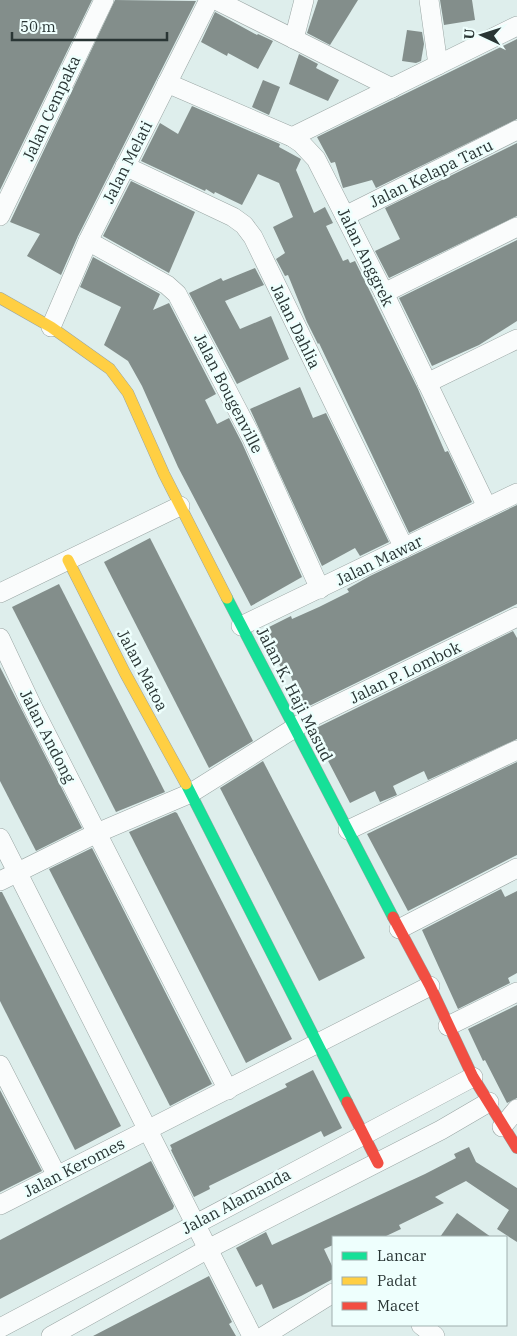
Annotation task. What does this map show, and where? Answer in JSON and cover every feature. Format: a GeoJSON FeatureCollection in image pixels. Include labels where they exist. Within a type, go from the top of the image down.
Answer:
{"type":"FeatureCollection","features":[{"type":"Feature","properties":{"kind":"street","name":"Jalan Cempaka"},"geometry":{"type":"LineString","coordinates":[[0,216],[104,0]]}},
{"type":"Feature","properties":{"kind":"street","name":"Jalan Melati"},"geometry":{"type":"LineString","coordinates":[[51,327],[88,241],[209,0]]}},
{"type":"Feature","properties":{"kind":"street"},"geometry":{"type":"LineString","coordinates":[[216,0],[392,88]]}},
{"type":"Feature","properties":{"kind":"street"},"geometry":{"type":"LineString","coordinates":[[294,39],[304,0]]}},
{"type":"Feature","properties":{"kind":"street"},"geometry":{"type":"LineString","coordinates":[[429,0],[438,65]]}},
{"type":"Feature","properties":{"kind":"street"},"geometry":{"type":"LineString","coordinates":[[292,137],[517,26]]}},
{"type":"Feature","properties":{"kind":"street","name":"Jalan Anggrek"},"geometry":{"type":"LineString","coordinates":[[167,82],[292,137],[301,143],[316,159],[384,293],[488,507]]}},
{"type":"Feature","properties":{"kind":"street","name":"Jalan Kelapa Taru"},"geometry":{"type":"LineString","coordinates":[[345,216],[517,130]]}},
{"type":"Feature","properties":{"kind":"street","name":"Jalan Dahlia"},"geometry":{"type":"LineString","coordinates":[[125,166],[233,217],[244,225],[253,237],[404,548]]}},
{"type":"Feature","properties":{"kind":"street"},"geometry":{"type":"LineString","coordinates":[[384,293],[517,227]]}},
{"type":"Feature","properties":{"kind":"street","name":"Jalan Bougenville"},"geometry":{"type":"LineString","coordinates":[[88,241],[167,285],[177,294],[252,438],[320,589]]}},
{"type":"Feature","properties":{"kind":"street","name":"Jalan K. Haji Masud"},"geometry":{"type":"LineString","coordinates":[[0,298],[51,327],[110,369],[128,393],[180,506],[293,728],[430,986],[474,1077],[502,1127],[517,1148]]}},
{"type":"Feature","properties":{"kind":"street"},"geometry":{"type":"LineString","coordinates":[[427,382],[517,339]]}},
{"type":"Feature","properties":{"kind":"street","name":"Jalan Mawar"},"geometry":{"type":"LineString","coordinates":[[241,626],[517,493]]}},
{"type":"Feature","properties":{"kind":"street"},"geometry":{"type":"LineString","coordinates":[[0,593],[180,506]]}},
{"type":"Feature","properties":{"kind":"street","name":"Jalan Matoa"},"geometry":{"type":"LineString","coordinates":[[68,560],[125,673],[191,793],[378,1163]]}},
{"type":"Feature","properties":{"kind":"street","name":"Jalan P. Lombok"},"geometry":{"type":"LineString","coordinates":[[0,881],[97,833],[191,793],[293,728],[517,617]]}},
{"type":"Feature","properties":{"kind":"street","name":"Jalan Andong"},"geometry":{"type":"LineString","coordinates":[[0,638],[32,706],[228,1090]]}},
{"type":"Feature","properties":{"kind":"street"},"geometry":{"type":"LineString","coordinates":[[348,830],[517,750]]}},
{"type":"Feature","properties":{"kind":"street"},"geometry":{"type":"LineString","coordinates":[[0,838],[252,1336]]}},
{"type":"Feature","properties":{"kind":"street"},"geometry":{"type":"LineString","coordinates":[[400,929],[517,868]]}},
{"type":"Feature","properties":{"kind":"street","name":"Jalan Keromes"},"geometry":{"type":"LineString","coordinates":[[0,1205],[318,1045],[430,986]]}},
{"type":"Feature","properties":{"kind":"street"},"geometry":{"type":"LineString","coordinates":[[448,1026],[517,992]]}},
{"type":"Feature","properties":{"kind":"street"},"geometry":{"type":"LineString","coordinates":[[0,1065],[57,1176]]}},
{"type":"Feature","properties":{"kind":"street","name":"Jalan Alamanda"},"geometry":{"type":"LineString","coordinates":[[0,1328],[363,1134],[474,1077]]}},
{"type":"Feature","properties":{"kind":"street","name":"Jalan Alamanda"},"geometry":{"type":"LineString","coordinates":[[51,1336],[208,1249],[378,1163],[489,1102]]}},
{"type":"Feature","properties":{"kind":"street"},"geometry":{"type":"LineString","coordinates":[[502,1127],[517,1109]]}},
{"type":"Feature","properties":{"kind":"street"},"geometry":{"type":"LineString","coordinates":[[264,1336],[332,1294]]}},
{"type":"Feature","properties":{"kind":"street"},"geometry":{"type":"LineString","coordinates":[[422,1326],[435,1336]]}},
{"type":"Feature","properties":{"kind":"building"},"geometry":{"type":"Polygon","coordinates":[[[0,0],[92,0],[0,190],[0,0]]]}},
{"type":"Feature","properties":{"kind":"building"},"geometry":{"type":"Polygon","coordinates":[[[115,0],[196,1],[78,236],[61,275],[27,256],[40,234],[10,222],[115,0]]]}},
{"type":"Feature","properties":{"kind":"building"},"geometry":{"type":"Polygon","coordinates":[[[318,0],[358,0],[330,45],[307,33],[318,0]]]}},
{"type":"Feature","properties":{"kind":"building"},"geometry":{"type":"Polygon","coordinates":[[[440,0],[472,0],[475,20],[444,25],[440,0]]]}},
{"type":"Feature","properties":{"kind":"building"},"geometry":{"type":"Polygon","coordinates":[[[215,12],[257,35],[273,41],[258,69],[228,53],[227,56],[201,42],[215,12]]]}},
{"type":"Feature","properties":{"kind":"building"},"geometry":{"type":"Polygon","coordinates":[[[407,30],[422,32],[424,44],[421,61],[416,63],[402,61],[407,30]]]}},
{"type":"Feature","properties":{"kind":"building"},"geometry":{"type":"Polygon","coordinates":[[[517,39],[517,119],[376,188],[372,180],[343,188],[335,162],[331,163],[317,137],[517,39]]]}},
{"type":"Feature","properties":{"kind":"building"},"geometry":{"type":"Polygon","coordinates":[[[299,54],[318,64],[316,68],[339,80],[328,101],[289,84],[299,54]]]}},
{"type":"Feature","properties":{"kind":"building"},"geometry":{"type":"Polygon","coordinates":[[[263,80],[280,87],[269,115],[252,107],[263,80]]]}},
{"type":"Feature","properties":{"kind":"building"},"geometry":{"type":"Polygon","coordinates":[[[192,106],[280,144],[279,147],[301,159],[296,170],[314,213],[325,207],[333,223],[326,226],[343,261],[348,259],[350,263],[355,261],[418,389],[445,452],[448,451],[472,502],[409,533],[319,343],[307,322],[288,275],[285,276],[276,259],[285,253],[273,227],[293,217],[279,183],[258,174],[242,205],[215,192],[214,194],[206,189],[205,191],[141,161],[160,123],[178,134],[192,106]]]}},
{"type":"Feature","properties":{"kind":"building"},"geometry":{"type":"Polygon","coordinates":[[[517,143],[517,216],[389,278],[375,251],[400,239],[385,208],[517,143]]]}},
{"type":"Feature","properties":{"kind":"building"},"geometry":{"type":"Polygon","coordinates":[[[131,181],[195,212],[169,273],[103,236],[131,181]]]}},
{"type":"Feature","properties":{"kind":"building"},"geometry":{"type":"Polygon","coordinates":[[[517,240],[517,321],[479,345],[432,366],[399,298],[517,240]]]}},
{"type":"Feature","properties":{"kind":"building"},"geometry":{"type":"Polygon","coordinates":[[[93,257],[160,294],[153,310],[169,303],[216,394],[205,400],[217,424],[229,418],[242,443],[302,577],[251,606],[178,467],[142,386],[128,361],[104,345],[121,307],[80,287],[93,257]]]}},
{"type":"Feature","properties":{"kind":"building"},"geometry":{"type":"Polygon","coordinates":[[[255,268],[264,285],[225,301],[240,329],[271,316],[289,359],[237,384],[189,293],[221,278],[223,281],[255,268]]]}},
{"type":"Feature","properties":{"kind":"building"},"geometry":{"type":"Polygon","coordinates":[[[300,387],[313,418],[326,413],[389,542],[360,556],[355,548],[322,566],[250,409],[300,387]]]}},
{"type":"Feature","properties":{"kind":"building"},"geometry":{"type":"Polygon","coordinates":[[[517,505],[517,604],[303,709],[287,666],[281,668],[263,630],[291,616],[292,619],[319,607],[349,592],[347,589],[370,576],[517,505]]]}},
{"type":"Feature","properties":{"kind":"building"},"geometry":{"type":"Polygon","coordinates":[[[150,538],[253,741],[209,768],[104,562],[150,538]]]}},
{"type":"Feature","properties":{"kind":"building"},"geometry":{"type":"Polygon","coordinates":[[[59,584],[165,792],[116,812],[12,607],[59,584]]]}},
{"type":"Feature","properties":{"kind":"building"},"geometry":{"type":"Polygon","coordinates":[[[513,631],[517,638],[517,739],[428,780],[424,771],[393,786],[397,795],[380,802],[375,791],[350,803],[312,730],[513,631]]]}},
{"type":"Feature","properties":{"kind":"building"},"geometry":{"type":"Polygon","coordinates":[[[0,667],[82,828],[36,851],[0,781],[0,667]]]}},
{"type":"Feature","properties":{"kind":"building"},"geometry":{"type":"Polygon","coordinates":[[[263,761],[365,958],[319,981],[220,788],[263,761]]]}},
{"type":"Feature","properties":{"kind":"building"},"geometry":{"type":"Polygon","coordinates":[[[517,762],[517,855],[408,911],[367,834],[517,762]]]}},
{"type":"Feature","properties":{"kind":"building"},"geometry":{"type":"Polygon","coordinates":[[[175,812],[292,1039],[246,1063],[129,832],[175,812]]]}},
{"type":"Feature","properties":{"kind":"building"},"geometry":{"type":"Polygon","coordinates":[[[92,848],[212,1084],[170,1106],[49,869],[92,848]]]}},
{"type":"Feature","properties":{"kind":"building"},"geometry":{"type":"Polygon","coordinates":[[[501,889],[505,897],[517,891],[517,973],[508,978],[510,983],[458,1009],[422,930],[501,889]]]}},
{"type":"Feature","properties":{"kind":"building"},"geometry":{"type":"Polygon","coordinates":[[[0,892],[2,892],[121,1126],[75,1150],[0,1001],[0,892]]]}},
{"type":"Feature","properties":{"kind":"building"},"geometry":{"type":"Polygon","coordinates":[[[517,1005],[517,1098],[507,1103],[485,1060],[483,1061],[468,1029],[517,1005]]]}},
{"type":"Feature","properties":{"kind":"building"},"geometry":{"type":"Polygon","coordinates":[[[313,1070],[342,1128],[324,1137],[321,1131],[209,1186],[210,1189],[194,1197],[170,1145],[287,1087],[285,1084],[313,1070]]]}},
{"type":"Feature","properties":{"kind":"building"},"geometry":{"type":"Polygon","coordinates":[[[0,1090],[42,1171],[0,1192],[0,1090]]]}},
{"type":"Feature","properties":{"kind":"building"},"geometry":{"type":"Polygon","coordinates":[[[469,1147],[476,1162],[517,1188],[517,1242],[497,1229],[509,1210],[466,1181],[435,1197],[444,1203],[399,1225],[401,1229],[386,1236],[332,1236],[332,1245],[324,1249],[332,1266],[332,1280],[301,1296],[273,1309],[262,1284],[256,1287],[236,1248],[266,1232],[272,1245],[425,1174],[456,1158],[454,1154],[469,1147]]]}},
{"type":"Feature","properties":{"kind":"building"},"geometry":{"type":"Polygon","coordinates":[[[151,1161],[174,1206],[173,1209],[0,1299],[0,1240],[151,1161]]]}},
{"type":"Feature","properties":{"kind":"building"},"geometry":{"type":"Polygon","coordinates":[[[457,1213],[490,1236],[441,1236],[457,1213]]]}},
{"type":"Feature","properties":{"kind":"building"},"geometry":{"type":"Polygon","coordinates":[[[209,1276],[232,1322],[229,1324],[236,1336],[93,1336],[209,1276]]]}},
{"type":"Feature","properties":{"kind":"traffic: fast"},"geometry":{"type":"LineString","coordinates":[[227,598],[393,917]]}},
{"type":"Feature","properties":{"kind":"traffic: fast"},"geometry":{"type":"LineString","coordinates":[[186,784],[347,1102]]}},
{"type":"Feature","properties":{"kind":"traffic: slow"},"geometry":{"type":"LineString","coordinates":[[0,298],[51,327],[110,369],[128,393],[164,474],[227,598]]}},
{"type":"Feature","properties":{"kind":"traffic: slow"},"geometry":{"type":"LineString","coordinates":[[68,560],[125,673],[186,784]]}},
{"type":"Feature","properties":{"kind":"traffic: jam"},"geometry":{"type":"LineString","coordinates":[[393,917],[430,986],[473,1077],[517,1148]]}},
{"type":"Feature","properties":{"kind":"traffic: jam"},"geometry":{"type":"LineString","coordinates":[[347,1102],[378,1163]]}}]}
